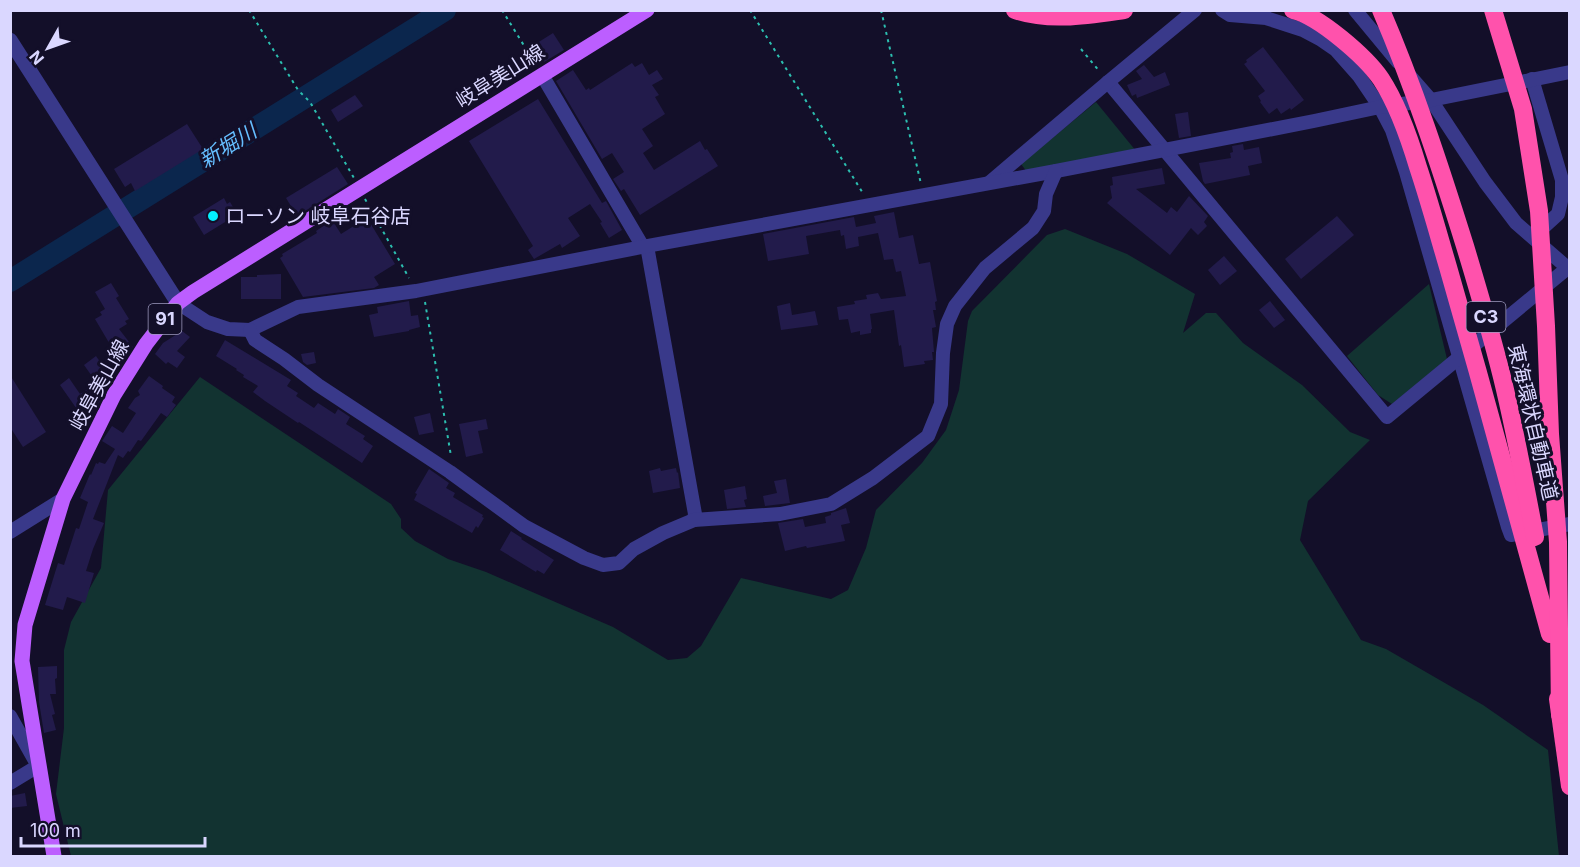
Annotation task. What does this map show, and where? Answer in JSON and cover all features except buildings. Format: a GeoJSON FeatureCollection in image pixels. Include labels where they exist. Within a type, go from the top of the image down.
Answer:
{"type":"FeatureCollection","features":[{"type":"Feature","properties":{"kind":"highway"},"geometry":{"type":"LineString","coordinates":[[1015,10],[1050,17],[1124,10]]}},
{"type":"Feature","properties":{"kind":"highway"},"geometry":{"type":"LineString","coordinates":[[1293,10],[1324,27],[1352,47],[1381,79],[1400,114],[1427,193],[1550,634]]}},
{"type":"Feature","properties":{"kind":"highway","name":"東海環状自動車道"},"geometry":{"type":"LineString","coordinates":[[1381,10],[1441,168],[1499,365],[1518,446],[1534,531],[1550,634],[1569,786]]}},
{"type":"Feature","properties":{"kind":"highway"},"geometry":{"type":"LineString","coordinates":[[1493,10],[1523,109],[1539,211],[1558,542],[1560,714]]}},
{"type":"Feature","properties":{"kind":"main road","name":"岐阜美山線"},"geometry":{"type":"LineString","coordinates":[[54,856],[22,661],[24,625],[63,500],[114,395],[146,344],[178,303],[193,292],[647,10]]}},
{"type":"Feature","properties":{"kind":"street"},"geometry":{"type":"LineString","coordinates":[[990,182],[1195,10]]}},
{"type":"Feature","properties":{"kind":"street"},"geometry":{"type":"LineString","coordinates":[[1222,10],[1230,15],[1266,18],[1303,30],[1320,39],[1336,50],[1359,76],[1380,107],[1392,130],[1406,172],[1511,535],[1569,524]]}},
{"type":"Feature","properties":{"kind":"street"},"geometry":{"type":"LineString","coordinates":[[1108,82],[1387,417],[1569,268],[1516,223],[1485,182],[1431,100],[1355,10]]}},
{"type":"Feature","properties":{"kind":"street"},"geometry":{"type":"LineString","coordinates":[[10,40],[178,303],[207,322],[228,329],[250,330],[298,308],[419,291],[645,246],[1056,171],[1569,72]]}},
{"type":"Feature","properties":{"kind":"street"},"geometry":{"type":"LineString","coordinates":[[542,75],[645,246],[695,514],[694,520]]}},
{"type":"Feature","properties":{"kind":"street"},"geometry":{"type":"LineString","coordinates":[[1532,79],[1562,180],[1562,197],[1558,214],[1533,237]]}},
{"type":"Feature","properties":{"kind":"street"},"geometry":{"type":"LineString","coordinates":[[250,330],[255,340],[318,385],[450,472],[524,526],[584,558],[603,565],[619,563],[634,549],[694,520],[780,514],[831,504],[873,478],[928,436],[942,404],[943,353],[947,324],[955,306],[985,268],[1033,228],[1044,212],[1046,195],[1056,171]]}},
{"type":"Feature","properties":{"kind":"street"},"geometry":{"type":"LineString","coordinates":[[10,532],[63,500]]}},
{"type":"Feature","properties":{"kind":"street"},"geometry":{"type":"LineString","coordinates":[[10,716],[38,766],[10,783]]}},
{"type":"Feature","properties":{"kind":"path"},"geometry":{"type":"LineString","coordinates":[[249,10],[298,90],[310,102],[419,291],[451,459],[450,472]]}},
{"type":"Feature","properties":{"kind":"path"},"geometry":{"type":"LineString","coordinates":[[502,10],[542,75]]}},
{"type":"Feature","properties":{"kind":"path"},"geometry":{"type":"LineString","coordinates":[[750,10],[870,205]]}},
{"type":"Feature","properties":{"kind":"path"},"geometry":{"type":"LineString","coordinates":[[881,10],[923,196]]}},
{"type":"Feature","properties":{"kind":"path"},"geometry":{"type":"LineString","coordinates":[[1081,49],[1108,82]]}},
{"type":"Feature","properties":{"kind":"green space"},"geometry":{"type":"Polygon","coordinates":[[[1096,102],[1136,151],[1027,172],[1021,164],[1096,102]]]}},
{"type":"Feature","properties":{"kind":"green space"},"geometry":{"type":"Polygon","coordinates":[[[1065,229],[1127,254],[1195,294],[1183,333],[1206,313],[1216,313],[1243,343],[1302,385],[1350,432],[1370,440],[1308,501],[1300,540],[1361,640],[1386,649],[1483,705],[1548,750],[1559,856],[71,856],[56,794],[64,728],[64,650],[71,622],[101,568],[108,490],[200,377],[391,504],[401,519],[401,528],[415,541],[448,559],[486,572],[613,627],[668,660],[687,658],[701,646],[741,578],[831,599],[848,590],[866,548],[876,510],[922,463],[946,430],[959,390],[968,321],[972,311],[1047,235],[1065,229]]]}},
{"type":"Feature","properties":{"kind":"green space"},"geometry":{"type":"Polygon","coordinates":[[[1429,284],[1447,359],[1392,404],[1378,395],[1347,356],[1429,284]]]}},
{"type":"Feature","properties":{"kind":"waterway","name":"新堀川"},"geometry":{"type":"LineString","coordinates":[[10,281],[445,10]]}},
{"type":"Feature","properties":{"kind":"place","name":"ローソン 岐阜石谷店"},"geometry":{"type":"Point","coordinates":[213,216]}}]}
